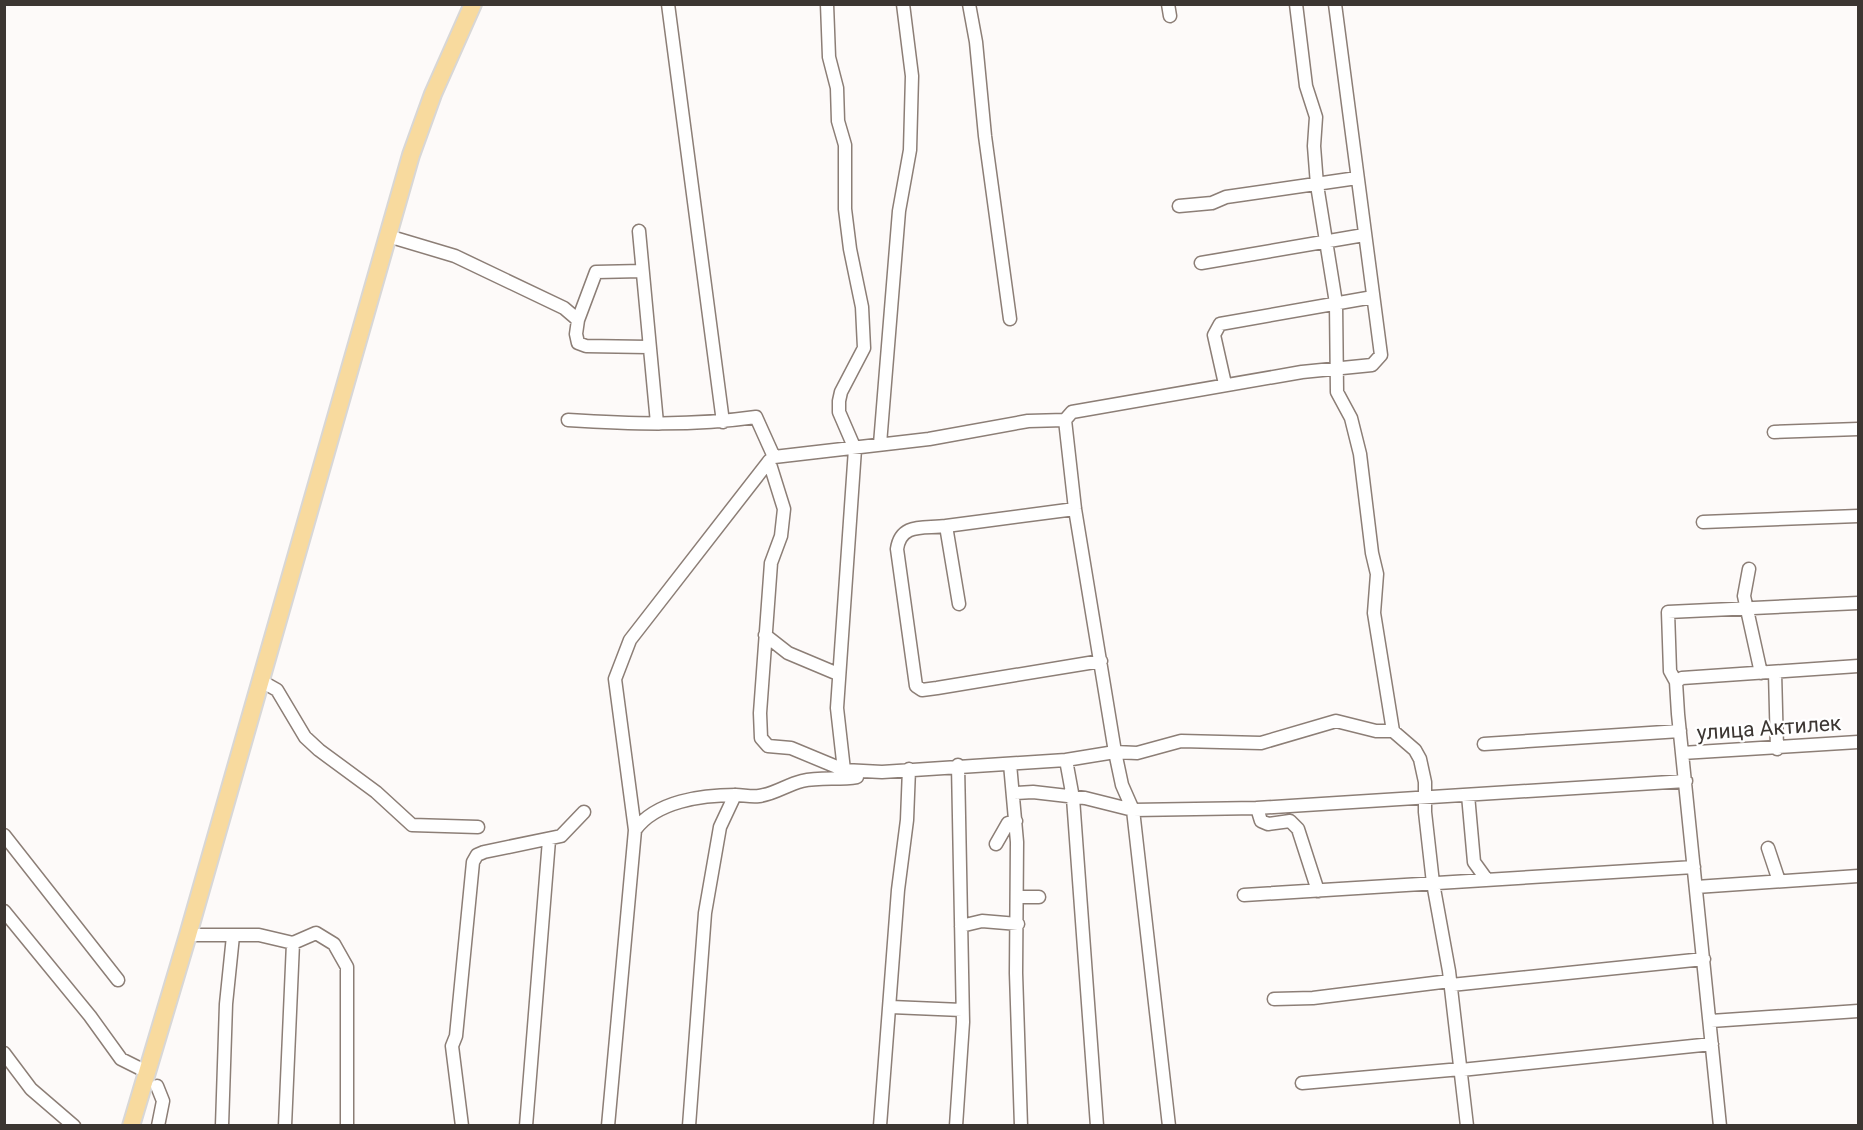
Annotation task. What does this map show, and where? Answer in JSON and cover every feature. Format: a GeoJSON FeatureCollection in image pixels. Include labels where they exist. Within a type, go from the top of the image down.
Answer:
{"type":"FeatureCollection","features":[{"type":"Feature","properties":{"kind":"main road"},"geometry":{"type":"LineString","coordinates":[[131,1125],[152,1079],[188,935],[388,236],[433,94],[473,4]]}},
{"type":"Feature","properties":{"kind":"street"},"geometry":{"type":"LineString","coordinates":[[668,4],[723,422]]}},
{"type":"Feature","properties":{"kind":"street"},"geometry":{"type":"LineString","coordinates":[[827,4],[829,57],[837,88],[838,121],[845,145],[845,209],[850,249],[862,307],[864,348],[840,392],[839,401],[839,412],[855,449],[838,674],[837,708],[844,770]]}},
{"type":"Feature","properties":{"kind":"street"},"geometry":{"type":"LineString","coordinates":[[880,444],[899,211],[910,150],[912,75],[903,4]]}},
{"type":"Feature","properties":{"kind":"street"},"geometry":{"type":"LineString","coordinates":[[969,4],[976,42],[985,136],[1010,319]]}},
{"type":"Feature","properties":{"kind":"street"},"geometry":{"type":"LineString","coordinates":[[1296,4],[1306,86],[1316,117],[1314,146],[1317,185],[1336,303],[1334,370],[1336,392],[1351,418],[1360,454],[1372,553],[1377,574],[1374,613],[1394,731]]}},
{"type":"Feature","properties":{"kind":"street"},"geometry":{"type":"LineString","coordinates":[[608,1125],[635,830],[615,680],[630,640],[772,459],[928,439],[1028,421],[1065,420],[1072,412],[1225,384],[1372,365],[1381,355],[1335,4]]}},
{"type":"Feature","properties":{"kind":"street"},"geometry":{"type":"LineString","coordinates":[[1179,206],[1357,178]]}},
{"type":"Feature","properties":{"kind":"street"},"geometry":{"type":"LineString","coordinates":[[639,231],[648,347],[657,423]]}},
{"type":"Feature","properties":{"kind":"street"},"geometry":{"type":"LineString","coordinates":[[1201,263],[1364,235]]}},
{"type":"Feature","properties":{"kind":"street"},"geometry":{"type":"LineString","coordinates":[[388,236],[455,256],[564,308],[578,320]]}},
{"type":"Feature","properties":{"kind":"street"},"geometry":{"type":"LineString","coordinates":[[642,271],[596,272],[578,320],[576,334],[578,343],[586,346],[648,347]]}},
{"type":"Feature","properties":{"kind":"street"},"geometry":{"type":"LineString","coordinates":[[1225,384],[1214,335],[1220,324],[1373,297]]}},
{"type":"Feature","properties":{"kind":"street"},"geometry":{"type":"LineString","coordinates":[[567,420],[657,423],[723,422],[756,417],[772,459],[784,509],[781,536],[771,563],[765,635],[760,713],[761,738],[768,746],[799,751],[844,770],[872,771],[1066,760],[1115,753],[1137,753],[1181,741],[1261,743],[1336,722],[1376,731],[1394,731],[1408,742],[1420,759],[1433,883],[1450,983],[1467,1125]]}},
{"type":"Feature","properties":{"kind":"street"},"geometry":{"type":"LineString","coordinates":[[1065,420],[1075,509],[1115,753],[1122,785],[1134,810],[1169,1125]]}},
{"type":"Feature","properties":{"kind":"street"},"geometry":{"type":"LineString","coordinates":[[1774,432],[1858,429]]}},
{"type":"Feature","properties":{"kind":"street"},"geometry":{"type":"LineString","coordinates":[[1075,509],[905,530],[899,536],[897,549],[916,686],[922,690],[937,688],[1101,661]]}},
{"type":"Feature","properties":{"kind":"street"},"geometry":{"type":"LineString","coordinates":[[1703,522],[1858,516]]}},
{"type":"Feature","properties":{"kind":"street"},"geometry":{"type":"LineString","coordinates":[[946,525],[959,604]]}},
{"type":"Feature","properties":{"kind":"street"},"geometry":{"type":"LineString","coordinates":[[1749,569],[1744,589],[1761,673]]}},
{"type":"Feature","properties":{"kind":"street"},"geometry":{"type":"LineString","coordinates":[[1720,1125],[1682,753],[1677,682],[1670,671],[1668,612],[1858,603]]}},
{"type":"Feature","properties":{"kind":"street"},"geometry":{"type":"LineString","coordinates":[[765,635],[788,653],[838,674]]}},
{"type":"Feature","properties":{"kind":"street"},"geometry":{"type":"LineString","coordinates":[[1677,682],[1682,678],[1858,666]]}},
{"type":"Feature","properties":{"kind":"street"},"geometry":{"type":"LineString","coordinates":[[1775,672],[1778,749]]}},
{"type":"Feature","properties":{"kind":"street"},"geometry":{"type":"LineString","coordinates":[[261,681],[277,690],[305,737],[376,792],[412,825],[478,827]]}},
{"type":"Feature","properties":{"kind":"street"},"geometry":{"type":"LineString","coordinates":[[1484,744],[1680,731]]}},
{"type":"Feature","properties":{"kind":"street","name":"улица Актилек"},"geometry":{"type":"LineString","coordinates":[[1682,753],[1778,749],[1858,742]]}},
{"type":"Feature","properties":{"kind":"street"},"geometry":{"type":"LineString","coordinates":[[1066,760],[1072,798],[1097,1125]]}},
{"type":"Feature","properties":{"kind":"street"},"geometry":{"type":"LineString","coordinates":[[1010,764],[1016,821],[1018,897],[1016,974],[1020,1125]]}},
{"type":"Feature","properties":{"kind":"street"},"geometry":{"type":"LineString","coordinates":[[956,1125],[962,1010],[958,765]]}},
{"type":"Feature","properties":{"kind":"street"},"geometry":{"type":"LineString","coordinates":[[880,1125],[891,1007],[898,890],[908,820],[909,769]]}},
{"type":"Feature","properties":{"kind":"street"},"geometry":{"type":"LineString","coordinates":[[635,830],[640,823],[664,806],[735,795],[766,795],[802,781],[849,778],[872,771]]}},
{"type":"Feature","properties":{"kind":"street"},"geometry":{"type":"LineString","coordinates":[[1014,793],[1033,792],[1100,801],[1134,810],[1257,808],[1686,781]]}},
{"type":"Feature","properties":{"kind":"street"},"geometry":{"type":"LineString","coordinates":[[688,1125],[705,913],[720,828],[735,795]]}},
{"type":"Feature","properties":{"kind":"street"},"geometry":{"type":"LineString","coordinates":[[1468,795],[1474,862],[1487,880]]}},
{"type":"Feature","properties":{"kind":"street"},"geometry":{"type":"LineString","coordinates":[[1298,829],[1303,805]]}},
{"type":"Feature","properties":{"kind":"street"},"geometry":{"type":"LineString","coordinates":[[1257,808],[1261,821],[1269,825],[1290,821],[1298,829],[1318,891]]}},
{"type":"Feature","properties":{"kind":"street"},"geometry":{"type":"LineString","coordinates":[[462,1125],[452,1046],[459,1016],[473,862],[477,855],[484,852],[549,840],[570,830],[584,812]]}},
{"type":"Feature","properties":{"kind":"street"},"geometry":{"type":"LineString","coordinates":[[996,844],[1008,823],[1016,821]]}},
{"type":"Feature","properties":{"kind":"street"},"geometry":{"type":"LineString","coordinates":[[4,835],[118,980]]}},
{"type":"Feature","properties":{"kind":"street"},"geometry":{"type":"LineString","coordinates":[[526,1125],[549,840]]}},
{"type":"Feature","properties":{"kind":"street"},"geometry":{"type":"LineString","coordinates":[[1768,848],[1779,881]]}},
{"type":"Feature","properties":{"kind":"street"},"geometry":{"type":"LineString","coordinates":[[1244,895],[1695,867]]}},
{"type":"Feature","properties":{"kind":"street"},"geometry":{"type":"LineString","coordinates":[[1696,887],[1858,876]]}},
{"type":"Feature","properties":{"kind":"street"},"geometry":{"type":"LineString","coordinates":[[1018,897],[1039,897]]}},
{"type":"Feature","properties":{"kind":"street"},"geometry":{"type":"LineString","coordinates":[[4,911],[90,1016],[121,1059],[152,1079],[163,1101],[158,1125]]}},
{"type":"Feature","properties":{"kind":"street"},"geometry":{"type":"LineString","coordinates":[[961,926],[982,921],[1018,924]]}},
{"type":"Feature","properties":{"kind":"street"},"geometry":{"type":"LineString","coordinates":[[188,935],[259,935],[293,943],[316,933],[334,944],[347,967],[346,1125]]}},
{"type":"Feature","properties":{"kind":"street"},"geometry":{"type":"LineString","coordinates":[[222,1125],[226,1004],[233,936]]}},
{"type":"Feature","properties":{"kind":"street"},"geometry":{"type":"LineString","coordinates":[[285,1125],[293,943]]}},
{"type":"Feature","properties":{"kind":"street"},"geometry":{"type":"LineString","coordinates":[[1274,999],[1313,998],[1704,958]]}},
{"type":"Feature","properties":{"kind":"street"},"geometry":{"type":"LineString","coordinates":[[891,1007],[962,1010]]}},
{"type":"Feature","properties":{"kind":"street"},"geometry":{"type":"LineString","coordinates":[[1711,1021],[1858,1011]]}},
{"type":"Feature","properties":{"kind":"street"},"geometry":{"type":"LineString","coordinates":[[1302,1083],[1461,1070],[1712,1044]]}},
{"type":"Feature","properties":{"kind":"street"},"geometry":{"type":"LineString","coordinates":[[4,1053],[31,1089],[74,1125]]}}]}
